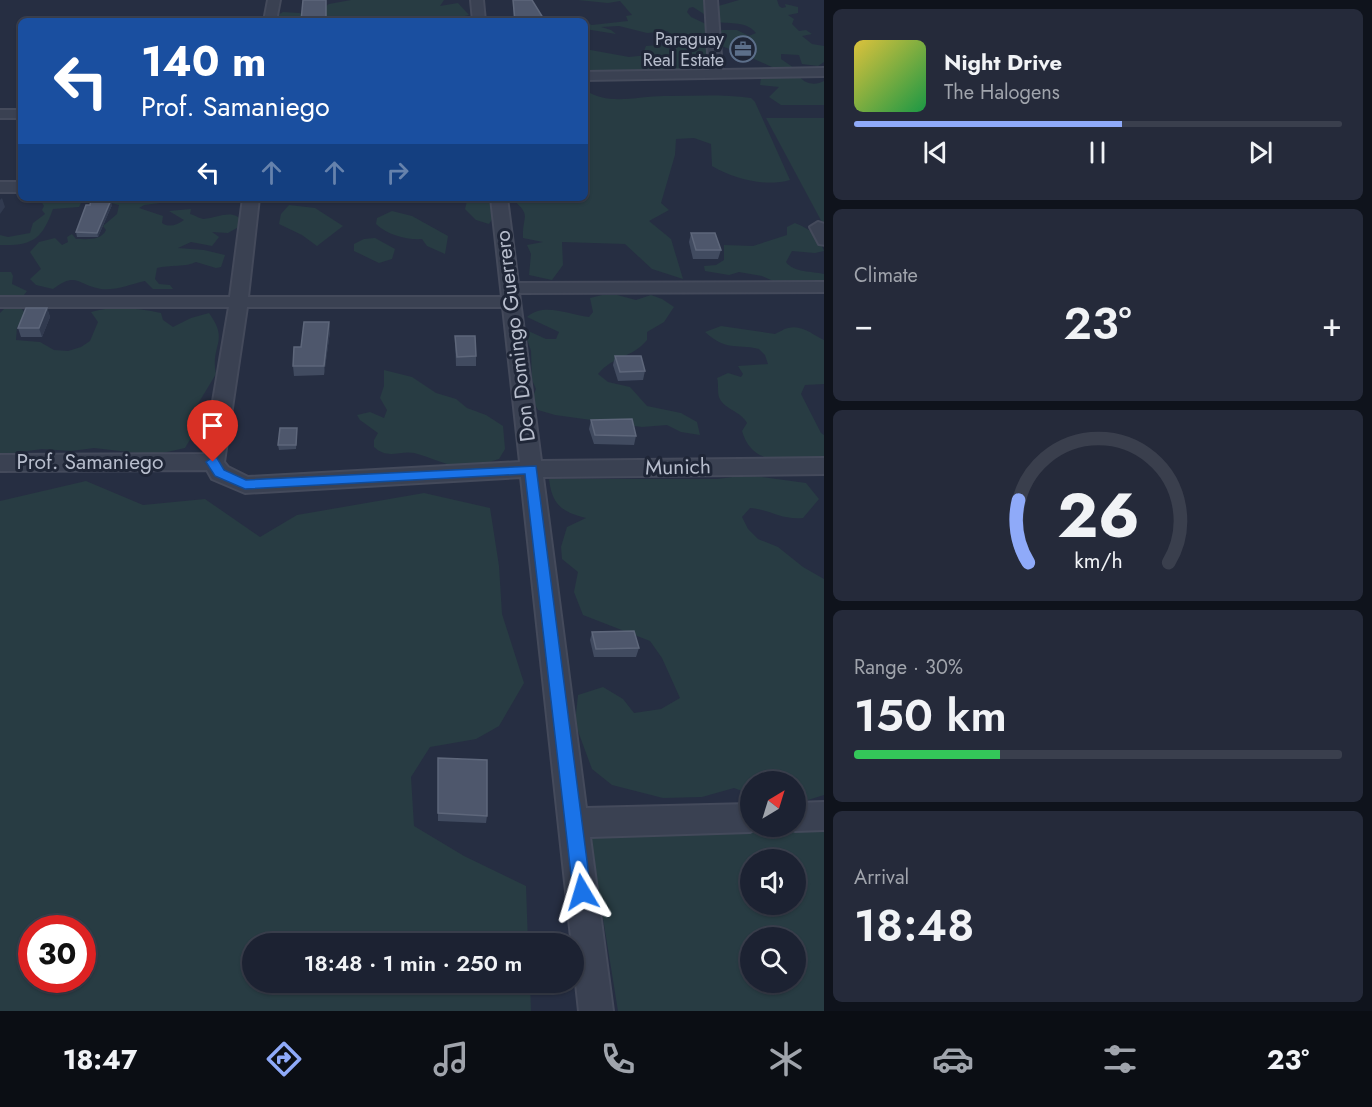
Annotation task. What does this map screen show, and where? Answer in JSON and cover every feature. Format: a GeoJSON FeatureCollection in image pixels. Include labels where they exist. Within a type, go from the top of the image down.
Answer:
{"type":"FeatureCollection","features":[{"type":"Feature","properties":{"kind":"street"},"geometry":{"type":"LineString","coordinates":[[271,18],[274,0]]}},
{"type":"Feature","properties":{"kind":"street"},"geometry":{"type":"LineString","coordinates":[[477,0],[479,18]]}},
{"type":"Feature","properties":{"kind":"street"},"geometry":{"type":"LineString","coordinates":[[711,0],[716,74]]}},
{"type":"Feature","properties":{"kind":"street"},"geometry":{"type":"LineString","coordinates":[[588,76],[824,72]]}},
{"type":"Feature","properties":{"kind":"street"},"geometry":{"type":"LineString","coordinates":[[0,114],[18,114]]}},
{"type":"Feature","properties":{"kind":"street"},"geometry":{"type":"LineString","coordinates":[[0,187],[18,187]]}},
{"type":"Feature","properties":{"kind":"street"},"geometry":{"type":"LineString","coordinates":[[251,201],[239,304],[213,462],[220,473],[245,484],[531,469]]}},
{"type":"Feature","properties":{"kind":"street","name":"Don Domingo Guerrero"},"geometry":{"type":"LineString","coordinates":[[499,201],[596,1011]]}},
{"type":"Feature","properties":{"kind":"street"},"geometry":{"type":"LineString","coordinates":[[0,302],[239,304],[824,287]]}},
{"type":"Feature","properties":{"kind":"street","name":"Prof. Samaniego"},"geometry":{"type":"LineString","coordinates":[[0,463],[213,462]]}},
{"type":"Feature","properties":{"kind":"street","name":"Munich"},"geometry":{"type":"LineString","coordinates":[[531,469],[824,466]]}},
{"type":"Feature","properties":{"kind":"street"},"geometry":{"type":"LineString","coordinates":[[806,817],[824,816]]}},
{"type":"Feature","properties":{"kind":"street"},"geometry":{"type":"LineString","coordinates":[[574,823],[740,818]]}},
{"type":"Feature","properties":{"kind":"shaded area"},"geometry":{"type":"Polygon","coordinates":[[[351,0],[444,0],[440,6],[458,3],[469,15],[457,18],[439,16],[437,18],[280,18],[278,15],[283,12],[315,14],[329,4],[351,0]]]}},
{"type":"Feature","properties":{"kind":"shaded area"},"geometry":{"type":"Polygon","coordinates":[[[578,0],[709,0],[707,16],[693,7],[687,12],[691,17],[706,24],[710,31],[713,72],[678,73],[673,67],[675,61],[670,56],[665,59],[667,68],[661,72],[588,74],[588,50],[629,57],[649,55],[644,51],[646,46],[660,45],[676,51],[676,46],[672,41],[673,36],[667,31],[647,33],[619,26],[601,27],[616,34],[588,29],[588,22],[592,25],[628,21],[626,16],[632,15],[620,1],[608,3],[578,0]]]}},
{"type":"Feature","properties":{"kind":"shaded area"},"geometry":{"type":"Polygon","coordinates":[[[739,0],[777,0],[782,8],[786,7],[785,4],[798,7],[798,13],[788,15],[794,19],[792,24],[799,31],[806,30],[812,34],[802,36],[812,44],[824,46],[824,62],[818,66],[802,64],[799,55],[781,54],[781,59],[797,70],[768,69],[774,68],[752,58],[753,52],[732,50],[719,45],[719,33],[722,30],[737,30],[749,36],[756,33],[748,26],[717,22],[715,7],[739,0]]]}},
{"type":"Feature","properties":{"kind":"shaded area"},"geometry":{"type":"Polygon","coordinates":[[[800,77],[812,84],[824,81],[824,105],[781,105],[769,97],[779,87],[760,85],[761,78],[800,77]]]}},
{"type":"Feature","properties":{"kind":"shaded area"},"geometry":{"type":"Polygon","coordinates":[[[588,92],[615,99],[657,96],[751,98],[755,102],[790,180],[770,183],[730,175],[712,166],[711,144],[694,138],[676,139],[675,155],[661,203],[669,210],[649,221],[671,239],[683,279],[652,269],[625,244],[562,242],[563,265],[552,280],[529,275],[531,254],[527,245],[543,242],[523,238],[525,216],[514,201],[588,201],[588,92]]]}},
{"type":"Feature","properties":{"kind":"shaded area"},"geometry":{"type":"Polygon","coordinates":[[[766,118],[824,118],[824,226],[766,118]]]}},
{"type":"Feature","properties":{"kind":"shaded area"},"geometry":{"type":"Polygon","coordinates":[[[41,201],[82,201],[79,207],[53,209],[45,227],[35,239],[21,244],[0,245],[0,235],[8,237],[30,233],[33,223],[45,214],[42,210],[44,206],[41,201]]]}},
{"type":"Feature","properties":{"kind":"shaded area"},"geometry":{"type":"Polygon","coordinates":[[[103,201],[174,201],[144,205],[139,208],[163,216],[162,223],[170,226],[184,220],[169,211],[191,209],[190,214],[202,219],[231,215],[236,216],[244,224],[228,233],[212,232],[219,237],[212,246],[191,242],[178,248],[204,250],[225,255],[221,267],[216,268],[196,262],[157,268],[155,279],[159,284],[170,285],[173,289],[153,289],[145,281],[117,288],[101,289],[72,280],[53,289],[36,285],[30,279],[41,269],[30,252],[39,242],[55,238],[62,245],[68,242],[67,237],[72,234],[76,239],[97,238],[104,234],[106,230],[103,226],[117,214],[119,205],[103,201]]]}},
{"type":"Feature","properties":{"kind":"shaded area"},"geometry":{"type":"Polygon","coordinates":[[[467,201],[488,201],[493,204],[493,218],[489,224],[476,220],[465,209],[467,201]]]}},
{"type":"Feature","properties":{"kind":"shaded area"},"geometry":{"type":"Polygon","coordinates":[[[289,205],[315,208],[343,226],[317,246],[302,235],[279,224],[281,214],[289,205]]]}},
{"type":"Feature","properties":{"kind":"shaded area"},"geometry":{"type":"Polygon","coordinates":[[[392,211],[412,216],[448,236],[445,254],[427,246],[422,239],[398,236],[376,224],[377,218],[392,211]]]}},
{"type":"Feature","properties":{"kind":"shaded area"},"geometry":{"type":"Polygon","coordinates":[[[795,223],[813,233],[824,251],[815,253],[792,251],[786,262],[798,270],[824,274],[824,283],[797,281],[782,285],[762,276],[739,272],[729,275],[705,271],[704,266],[716,265],[724,260],[724,245],[753,246],[787,235],[787,227],[795,223]]]}},
{"type":"Feature","properties":{"kind":"shaded area"},"geometry":{"type":"Polygon","coordinates":[[[375,238],[395,249],[392,259],[379,263],[354,251],[354,244],[364,239],[375,238]]]}},
{"type":"Feature","properties":{"kind":"shaded area"},"geometry":{"type":"Polygon","coordinates":[[[0,272],[11,272],[12,284],[27,291],[24,295],[0,298],[0,272]]]}},
{"type":"Feature","properties":{"kind":"shaded area"},"geometry":{"type":"Polygon","coordinates":[[[617,295],[636,300],[651,295],[674,307],[664,322],[647,332],[647,340],[641,346],[610,363],[598,374],[608,382],[630,387],[647,406],[681,413],[697,422],[700,435],[681,432],[667,425],[642,427],[555,415],[538,410],[532,399],[536,389],[532,380],[531,351],[524,329],[546,339],[556,339],[559,332],[527,317],[541,310],[549,310],[589,317],[593,312],[590,298],[617,295]]]}},
{"type":"Feature","properties":{"kind":"shaded area"},"geometry":{"type":"Polygon","coordinates":[[[7,306],[20,307],[27,315],[17,327],[16,340],[40,342],[54,350],[68,351],[90,341],[98,322],[91,312],[117,308],[153,311],[161,313],[163,320],[173,327],[191,318],[209,313],[219,337],[215,356],[216,374],[196,407],[198,426],[185,448],[154,455],[94,448],[71,451],[42,449],[0,455],[0,313],[7,306]]]}},
{"type":"Feature","properties":{"kind":"shaded area"},"geometry":{"type":"Polygon","coordinates":[[[721,326],[775,334],[786,328],[798,327],[824,340],[824,384],[805,385],[801,394],[824,435],[824,459],[776,460],[755,452],[747,443],[742,431],[747,423],[721,401],[718,395],[717,378],[728,373],[741,377],[743,374],[738,366],[768,364],[765,355],[759,349],[725,345],[705,332],[721,326]]]}},
{"type":"Feature","properties":{"kind":"shaded area"},"geometry":{"type":"Polygon","coordinates":[[[384,370],[412,377],[436,393],[456,399],[467,408],[486,415],[503,426],[505,449],[499,459],[465,467],[450,465],[409,452],[389,454],[379,451],[374,447],[374,440],[378,433],[360,420],[357,415],[370,412],[384,418],[387,410],[380,398],[384,386],[384,370]]]}},
{"type":"Feature","properties":{"kind":"shaded area"},"geometry":{"type":"Polygon","coordinates":[[[748,475],[806,483],[819,499],[803,518],[788,518],[750,508],[742,517],[748,529],[758,539],[778,547],[803,567],[824,579],[824,795],[806,801],[806,771],[740,771],[740,790],[734,788],[702,797],[663,798],[612,785],[592,769],[575,723],[578,695],[603,687],[623,699],[634,713],[661,709],[680,698],[662,658],[650,641],[583,615],[574,592],[578,572],[562,559],[561,547],[567,527],[586,518],[560,506],[550,488],[549,479],[717,479],[748,475]]]}},
{"type":"Feature","properties":{"kind":"shaded area"},"geometry":{"type":"Polygon","coordinates":[[[86,481],[143,505],[205,499],[260,537],[297,515],[424,493],[490,508],[499,566],[502,614],[524,683],[499,726],[476,739],[430,747],[411,777],[414,826],[464,856],[526,886],[528,933],[242,933],[242,993],[530,993],[531,1011],[0,1011],[0,501],[86,481]]]}},
{"type":"Feature","properties":{"kind":"shaded area"},"geometry":{"type":"Polygon","coordinates":[[[824,829],[824,1011],[618,1011],[590,838],[740,832],[740,837],[806,837],[806,830],[824,829]]]}},
{"type":"Feature","properties":{"kind":"building"},"geometry":{"type":"Polygon","coordinates":[[[303,0],[326,0],[326,18],[301,18],[303,0]]]}},
{"type":"Feature","properties":{"kind":"building"},"geometry":{"type":"Polygon","coordinates":[[[513,0],[532,0],[543,18],[515,18],[513,0]]]}},
{"type":"Feature","properties":{"kind":"building"},"geometry":{"type":"Polygon","coordinates":[[[91,201],[111,201],[97,233],[76,232],[86,205],[90,205],[91,201]]]}},
{"type":"Feature","properties":{"kind":"building"},"geometry":{"type":"Polygon","coordinates":[[[691,233],[715,233],[721,250],[696,250],[691,233]]]}},
{"type":"Feature","properties":{"kind":"building"},"geometry":{"type":"Polygon","coordinates":[[[26,308],[47,308],[39,328],[18,328],[26,308]]]}},
{"type":"Feature","properties":{"kind":"building"},"geometry":{"type":"Polygon","coordinates":[[[304,322],[329,322],[324,366],[293,366],[294,347],[301,347],[304,322]]]}},
{"type":"Feature","properties":{"kind":"building"},"geometry":{"type":"Polygon","coordinates":[[[455,336],[475,336],[476,356],[457,357],[455,336]]]}},
{"type":"Feature","properties":{"kind":"building"},"geometry":{"type":"Polygon","coordinates":[[[615,356],[641,356],[645,371],[620,372],[615,356]]]}},
{"type":"Feature","properties":{"kind":"building"},"geometry":{"type":"Polygon","coordinates":[[[632,419],[636,436],[595,435],[591,420],[632,419]]]}},
{"type":"Feature","properties":{"kind":"building"},"geometry":{"type":"Polygon","coordinates":[[[280,428],[297,428],[296,445],[278,445],[280,428]]]}},
{"type":"Feature","properties":{"kind":"building"},"geometry":{"type":"Polygon","coordinates":[[[634,631],[639,648],[596,649],[592,632],[634,631]]]}},
{"type":"Feature","properties":{"kind":"building"},"geometry":{"type":"Polygon","coordinates":[[[438,758],[487,760],[487,816],[438,813],[438,758]]]}},
{"type":"Feature","properties":{"kind":"place","name":"Paraguay Real Estate"},"geometry":{"type":"Point","coordinates":[743,49]}},
{"type":"Feature","properties":{"kind":"route"},"geometry":{"type":"LineString","coordinates":[[213,462],[220,473],[245,484],[531,469],[582,892]]}}]}
